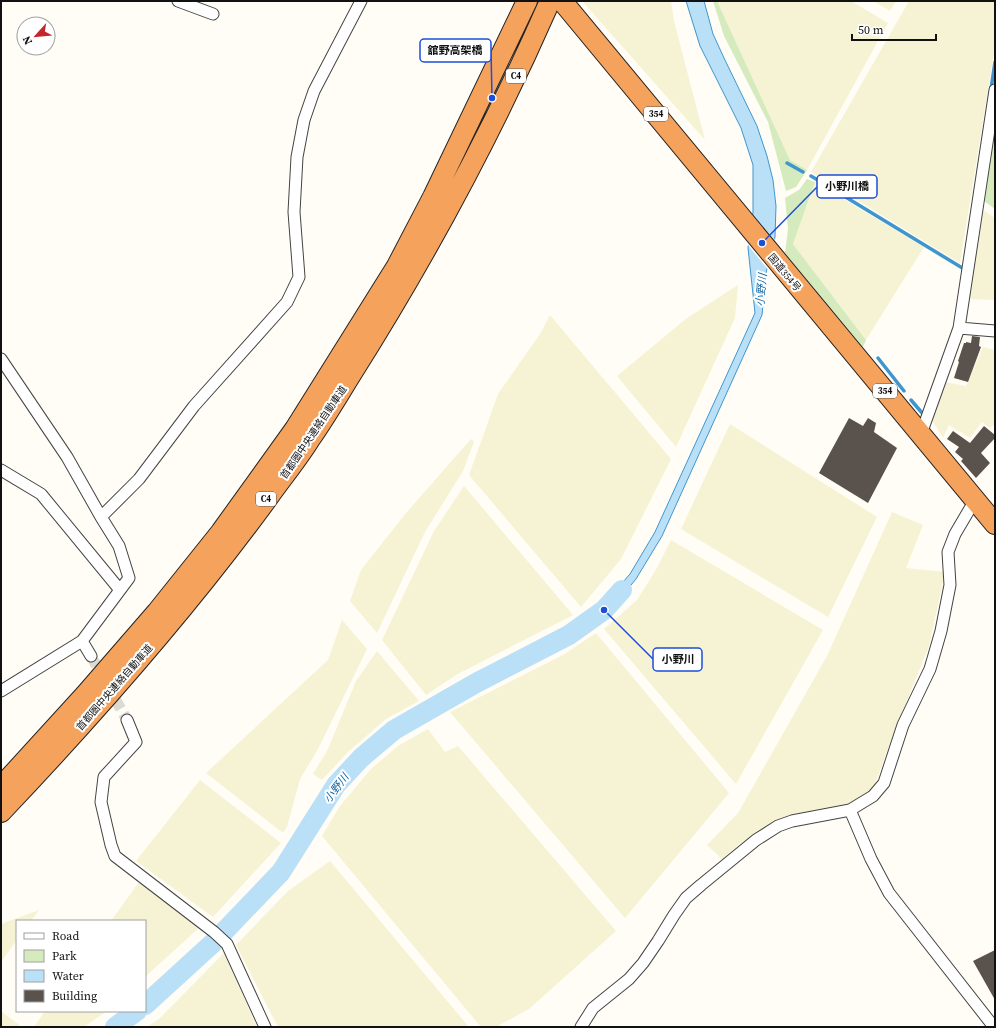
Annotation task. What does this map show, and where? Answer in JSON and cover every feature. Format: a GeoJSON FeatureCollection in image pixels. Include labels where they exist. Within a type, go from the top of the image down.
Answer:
{"type":"FeatureCollection","features":[{"type":"Feature","properties":{"kind":"highway","name":"首都圏中央連絡自動車道"},"geometry":{"type":"LineString","coordinates":[[1,787],[85,695],[157,612],[221,532],[295,429],[397,266],[433,197],[527,1]]}},
{"type":"Feature","properties":{"kind":"highway","name":"首都圏中央連絡自動車道"},"geometry":{"type":"LineString","coordinates":[[1,812],[97,708],[170,623],[233,545],[310,440],[411,276],[480,150],[550,1]]}},
{"type":"Feature","properties":{"kind":"highway","name":"国道354号"},"geometry":{"type":"LineString","coordinates":[[562,1],[995,524]]}},
{"type":"Feature","properties":{"kind":"street"},"geometry":{"type":"LineString","coordinates":[[181,1],[212,14]]}},
{"type":"Feature","properties":{"kind":"street"},"geometry":{"type":"LineString","coordinates":[[101,517],[139,479],[194,406],[287,302],[299,277],[294,212],[297,157],[304,120],[314,91],[361,1]]}},
{"type":"Feature","properties":{"kind":"street"},"geometry":{"type":"LineString","coordinates":[[921,434],[959,328],[995,90]]}},
{"type":"Feature","properties":{"kind":"street"},"geometry":{"type":"LineString","coordinates":[[959,328],[995,331]]}},
{"type":"Feature","properties":{"kind":"street"},"geometry":{"type":"LineString","coordinates":[[1,359],[68,458],[119,546],[129,578],[82,641],[1,691]]}},
{"type":"Feature","properties":{"kind":"street"},"geometry":{"type":"LineString","coordinates":[[1,470],[41,494],[120,590]]}},
{"type":"Feature","properties":{"kind":"street"},"geometry":{"type":"LineString","coordinates":[[581,1027],[593,1008],[629,979],[643,963],[686,898],[710,876],[756,840],[778,826],[792,821],[850,810],[873,796],[884,782],[903,726],[930,669],[942,631],[950,585],[948,552],[955,534],[975,500]]}},
{"type":"Feature","properties":{"kind":"street"},"geometry":{"type":"LineString","coordinates":[[82,641],[91,656]]}},
{"type":"Feature","properties":{"kind":"street"},"geometry":{"type":"LineString","coordinates":[[127,720],[136,742],[104,777],[101,802],[115,856],[214,932],[227,944],[265,1027]]}},
{"type":"Feature","properties":{"kind":"street"},"geometry":{"type":"LineString","coordinates":[[850,810],[871,859],[889,893],[994,1027]]}},
{"type":"Feature","properties":{"kind":"shaded area"},"geometry":{"type":"Polygon","coordinates":[[[582,1],[671,1],[674,21],[705,140],[582,1]]]}},
{"type":"Feature","properties":{"kind":"shaded area"},"geometry":{"type":"Polygon","coordinates":[[[717,1],[851,1],[888,23],[807,170],[790,160],[717,1]]]}},
{"type":"Feature","properties":{"kind":"shaded area"},"geometry":{"type":"Polygon","coordinates":[[[873,1],[896,1],[890,11],[873,1]]]}},
{"type":"Feature","properties":{"kind":"shaded area"},"geometry":{"type":"Polygon","coordinates":[[[909,1],[995,1],[995,46],[960,263],[811,172],[909,1]]]}},
{"type":"Feature","properties":{"kind":"shaded area"},"geometry":{"type":"Polygon","coordinates":[[[815,182],[924,247],[866,340],[793,244],[815,182]]]}},
{"type":"Feature","properties":{"kind":"shaded area"},"geometry":{"type":"Polygon","coordinates":[[[982,209],[995,218],[995,300],[967,299],[982,209]]]}},
{"type":"Feature","properties":{"kind":"shaded area"},"geometry":{"type":"Polygon","coordinates":[[[738,285],[735,318],[676,447],[617,376],[687,318],[738,285]]]}},
{"type":"Feature","properties":{"kind":"shaded area"},"geometry":{"type":"Polygon","coordinates":[[[550,315],[671,459],[621,559],[581,607],[469,475],[498,394],[540,334],[550,315]]]}},
{"type":"Feature","properties":{"kind":"shaded area"},"geometry":{"type":"Polygon","coordinates":[[[983,347],[995,350],[995,424],[990,428],[982,422],[970,438],[949,425],[943,438],[932,420],[945,382],[966,386],[983,347]]]}},
{"type":"Feature","properties":{"kind":"shaded area"},"geometry":{"type":"Polygon","coordinates":[[[730,424],[877,517],[828,617],[681,529],[730,424]]]}},
{"type":"Feature","properties":{"kind":"shaded area"},"geometry":{"type":"Polygon","coordinates":[[[471,439],[474,442],[463,471],[425,532],[377,633],[350,601],[361,570],[406,513],[471,439]]]}},
{"type":"Feature","properties":{"kind":"shaded area"},"geometry":{"type":"Polygon","coordinates":[[[464,486],[573,615],[456,675],[426,695],[382,640],[434,531],[464,486]]]}},
{"type":"Feature","properties":{"kind":"shaded area"},"geometry":{"type":"Polygon","coordinates":[[[892,512],[923,525],[906,568],[945,572],[929,646],[872,792],[857,802],[781,818],[737,846],[722,859],[707,845],[738,813],[827,656],[892,512]]]}},
{"type":"Feature","properties":{"kind":"shaded area"},"geometry":{"type":"Polygon","coordinates":[[[671,540],[823,630],[736,784],[604,629],[637,600],[657,568],[671,540]]]}},
{"type":"Feature","properties":{"kind":"shaded area"},"geometry":{"type":"Polygon","coordinates":[[[342,620],[367,649],[318,749],[300,779],[287,827],[283,833],[206,773],[328,660],[342,620]]]}},
{"type":"Feature","properties":{"kind":"shaded area"},"geometry":{"type":"Polygon","coordinates":[[[596,633],[729,793],[625,918],[450,712],[563,655],[596,633]]]}},
{"type":"Feature","properties":{"kind":"shaded area"},"geometry":{"type":"Polygon","coordinates":[[[377,651],[419,701],[386,719],[348,752],[322,780],[313,774],[328,749],[356,681],[377,651]]]}},
{"type":"Feature","properties":{"kind":"shaded area"},"geometry":{"type":"Polygon","coordinates":[[[428,729],[445,752],[458,746],[616,931],[529,1009],[496,1027],[481,1027],[322,836],[340,806],[371,769],[398,746],[428,729]]]}},
{"type":"Feature","properties":{"kind":"shaded area"},"geometry":{"type":"Polygon","coordinates":[[[200,780],[281,843],[213,917],[136,861],[200,780]]]}},
{"type":"Feature","properties":{"kind":"shaded area"},"geometry":{"type":"Polygon","coordinates":[[[330,861],[469,1027],[278,1027],[236,945],[288,891],[330,861]]]}},
{"type":"Feature","properties":{"kind":"shaded area"},"geometry":{"type":"Polygon","coordinates":[[[139,882],[200,927],[146,976],[146,920],[112,920],[139,882]]]}},
{"type":"Feature","properties":{"kind":"shaded area"},"geometry":{"type":"Polygon","coordinates":[[[39,910],[32,920],[16,920],[16,941],[1,962],[1,924],[39,910]]]}},
{"type":"Feature","properties":{"kind":"shaded area"},"geometry":{"type":"Polygon","coordinates":[[[224,953],[257,1027],[147,1027],[159,1019],[224,953]]]}},
{"type":"Feature","properties":{"kind":"shaded area"},"geometry":{"type":"Polygon","coordinates":[[[1,1011],[22,1027],[1,1027],[1,1011]]]}},
{"type":"Feature","properties":{"kind":"shaded area"},"geometry":{"type":"Polygon","coordinates":[[[44,1012],[106,1012],[84,1027],[34,1027],[44,1012]]]}},
{"type":"Feature","properties":{"kind":"green space"},"geometry":{"type":"Polygon","coordinates":[[[713,1],[717,1],[790,160],[807,170],[796,187],[786,191],[768,122],[724,36],[713,1]]]}},
{"type":"Feature","properties":{"kind":"green space"},"geometry":{"type":"Polygon","coordinates":[[[995,113],[995,209],[984,201],[995,113]]]}},
{"type":"Feature","properties":{"kind":"green space"},"geometry":{"type":"Polygon","coordinates":[[[807,179],[815,182],[793,244],[866,340],[863,347],[785,253],[788,229],[785,198],[799,190],[807,179]]]}},
{"type":"Feature","properties":{"kind":"water"},"geometry":{"type":"Polygon","coordinates":[[[686,1],[704,1],[713,34],[757,126],[773,180],[776,206],[775,237],[766,273],[762,315],[662,536],[636,579],[607,614],[602,606],[630,574],[655,532],[755,313],[748,248],[753,212],[753,165],[741,128],[700,46],[686,1]]]}},
{"type":"Feature","properties":{"kind":"pier"},"geometry":{"type":"Polygon","coordinates":[[[751,213],[775,240],[769,271],[748,245],[751,213]]]}},
{"type":"Feature","properties":{"kind":"building"},"geometry":{"type":"Polygon","coordinates":[[[972,336],[980,337],[979,346],[981,347],[968,382],[954,378],[964,343],[971,343],[972,336]]]}},
{"type":"Feature","properties":{"kind":"building"},"geometry":{"type":"Polygon","coordinates":[[[849,418],[863,426],[868,418],[876,423],[874,432],[897,448],[868,503],[819,473],[849,418]]]}},
{"type":"Feature","properties":{"kind":"building"},"geometry":{"type":"Polygon","coordinates":[[[984,426],[995,435],[995,438],[981,453],[990,463],[976,478],[961,461],[963,459],[955,452],[959,447],[947,439],[953,431],[970,443],[984,426]]]}},
{"type":"Feature","properties":{"kind":"building"},"geometry":{"type":"Polygon","coordinates":[[[995,950],[995,1000],[973,961],[995,950]]]}},
{"type":"Feature","properties":{"kind":"waterway"},"geometry":{"type":"LineString","coordinates":[[991,89],[995,62]]}},
{"type":"Feature","properties":{"kind":"waterway"},"geometry":{"type":"LineString","coordinates":[[787,163],[803,172]]}},
{"type":"Feature","properties":{"kind":"waterway"},"geometry":{"type":"LineString","coordinates":[[811,176],[964,269]]}},
{"type":"Feature","properties":{"kind":"waterway"},"geometry":{"type":"LineString","coordinates":[[878,358],[904,391]]}},
{"type":"Feature","properties":{"kind":"waterway"},"geometry":{"type":"LineString","coordinates":[[911,400],[923,414]]}},
{"type":"Feature","properties":{"kind":"waterway","name":"小野川"},"geometry":{"type":"LineString","coordinates":[[146,1004],[214,942],[281,872],[336,785],[361,758],[394,730],[476,683],[569,635],[604,610],[622,590]]}},
{"type":"Feature","properties":{"kind":"waterway","name":"小野川"},"geometry":{"type":"LineString","coordinates":[[115,1027],[136,1012]]}},
{"type":"Feature","properties":{"kind":"tunnel"},"geometry":{"type":"LineString","coordinates":[[91,656],[127,720]]}},
{"type":"Feature","properties":{"kind":"place","name":"舘野高架橋"},"geometry":{"type":"Point","coordinates":[492,98]}},
{"type":"Feature","properties":{"kind":"place","name":"小野川橋"},"geometry":{"type":"Point","coordinates":[762,243]}},
{"type":"Feature","properties":{"kind":"place","name":"小野川"},"geometry":{"type":"Point","coordinates":[604,610]}}]}
